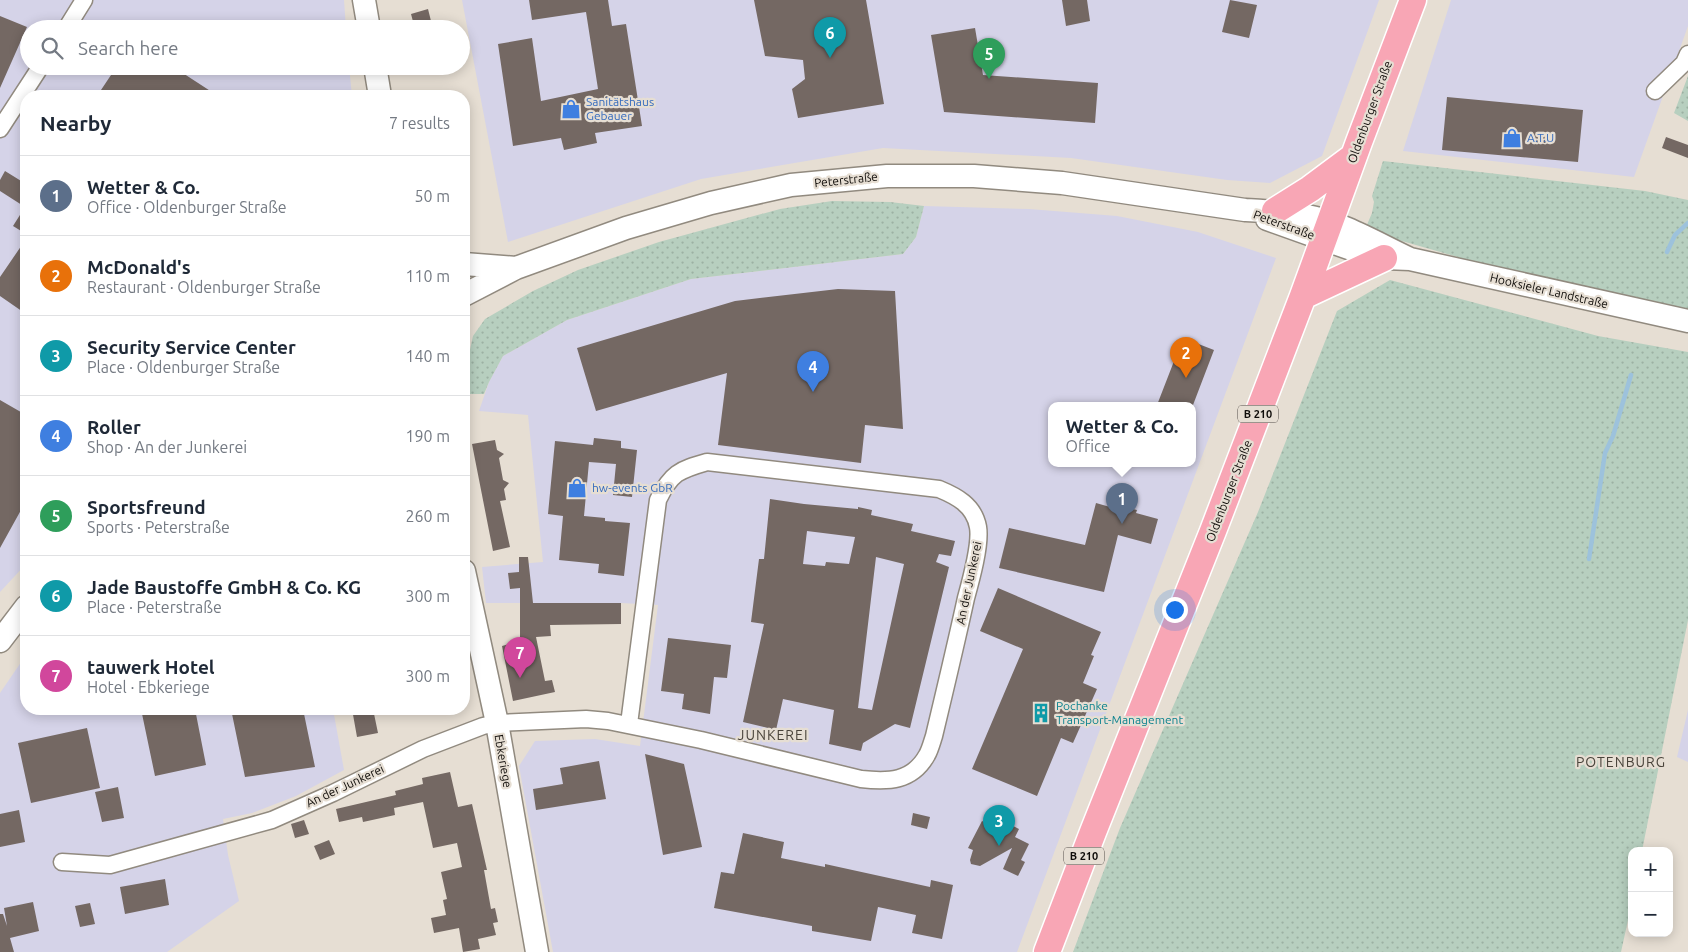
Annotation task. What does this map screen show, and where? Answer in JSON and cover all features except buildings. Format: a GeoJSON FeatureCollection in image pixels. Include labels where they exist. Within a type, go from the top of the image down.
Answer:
{"type":"FeatureCollection","features":[{"type":"Feature","properties":{"kind":"main road"},"geometry":{"type":"LineString","coordinates":[[364,0],[367,20]]}},
{"type":"Feature","properties":{"kind":"main road","name":"Oldenburger Straße"},"geometry":{"type":"LineString","coordinates":[[1047,952],[1213,532],[1413,0]]}},
{"type":"Feature","properties":{"kind":"main road"},"geometry":{"type":"LineString","coordinates":[[376,75],[379,90]]}},
{"type":"Feature","properties":{"kind":"main road"},"geometry":{"type":"LineString","coordinates":[[1275,212],[1353,157]]}},
{"type":"Feature","properties":{"kind":"main road","name":"Peterstraße"},"geometry":{"type":"LineString","coordinates":[[470,297],[516,268],[626,228],[711,203],[791,185],[887,176],[974,176],[1062,183],[1245,210],[1308,216],[1327,231]]}},
{"type":"Feature","properties":{"kind":"main road","name":"Peterstraße"},"geometry":{"type":"LineString","coordinates":[[1245,210],[1293,230],[1327,231]]}},
{"type":"Feature","properties":{"kind":"main road","name":"Hooksieler Landstraße"},"geometry":{"type":"LineString","coordinates":[[1327,231],[1354,250],[1384,258],[1410,259]]}},
{"type":"Feature","properties":{"kind":"main road","name":"Hooksieler Landstraße"},"geometry":{"type":"LineString","coordinates":[[1327,231],[1410,259],[1688,322]]}},
{"type":"Feature","properties":{"kind":"main road"},"geometry":{"type":"LineString","coordinates":[[1303,296],[1384,258]]}},
{"type":"Feature","properties":{"kind":"main road"},"geometry":{"type":"LineString","coordinates":[[470,264],[516,268]]}},
{"type":"Feature","properties":{"kind":"main road","name":"Ebkeriege"},"geometry":{"type":"LineString","coordinates":[[470,600],[496,723],[538,952]]}},
{"type":"Feature","properties":{"kind":"main road"},"geometry":{"type":"LineString","coordinates":[[0,641],[20,615]]}},
{"type":"Feature","properties":{"kind":"street"},"geometry":{"type":"LineString","coordinates":[[72,20],[84,0]]}},
{"type":"Feature","properties":{"kind":"street"},"geometry":{"type":"LineString","coordinates":[[1655,91],[1684,63],[1688,54]]}},
{"type":"Feature","properties":{"kind":"street"},"geometry":{"type":"LineString","coordinates":[[25,90],[35,75]]}},
{"type":"Feature","properties":{"kind":"street"},"geometry":{"type":"LineString","coordinates":[[0,129],[20,98]]}},
{"type":"Feature","properties":{"kind":"street","name":"An der Junkerei"},"geometry":{"type":"LineString","coordinates":[[62,862],[110,865],[272,820],[333,793],[423,749],[483,726],[496,723],[586,719],[629,724],[784,759],[861,779],[884,782],[896,780],[918,766],[927,755],[934,736],[972,576],[978,538],[975,517],[958,497],[939,489],[707,462],[677,472],[665,484],[658,500],[629,724]]}},
{"type":"Feature","properties":{"kind":"shaded area"},"geometry":{"type":"Polygon","coordinates":[[[0,0],[344,0],[345,20],[20,20],[20,75],[350,75],[351,90],[20,90],[20,570],[0,592],[0,0]]]}},
{"type":"Feature","properties":{"kind":"shaded area"},"geometry":{"type":"Polygon","coordinates":[[[462,0],[1379,0],[1322,156],[1270,183],[1227,180],[1071,158],[883,148],[701,179],[508,242],[470,42],[470,20],[466,20],[462,0]]]}},
{"type":"Feature","properties":{"kind":"shaded area"},"geometry":{"type":"Polygon","coordinates":[[[1451,0],[1688,0],[1688,26],[1634,177],[1403,151],[1451,0]]]}},
{"type":"Feature","properties":{"kind":"shaded area"},"geometry":{"type":"Polygon","coordinates":[[[924,206],[1029,209],[1117,216],[1198,232],[1276,258],[1017,952],[553,952],[519,766],[535,741],[595,739],[640,746],[658,605],[621,603],[486,603],[482,567],[543,562],[528,415],[479,411],[489,382],[503,356],[567,320],[691,279],[903,254],[916,237],[924,206]]]}},
{"type":"Feature","properties":{"kind":"shaded area"},"geometry":{"type":"Polygon","coordinates":[[[20,664],[20,715],[334,715],[344,770],[296,796],[252,813],[223,819],[228,855],[239,901],[167,952],[0,952],[0,693],[20,664]]]}},
{"type":"Feature","properties":{"kind":"shaded area"},"geometry":{"type":"Polygon","coordinates":[[[1688,710],[1688,762],[1677,757],[1688,710]]]}},
{"type":"Feature","properties":{"kind":"green space"},"geometry":{"type":"Polygon","coordinates":[[[1688,76],[1688,121],[1674,113],[1688,76]]]}},
{"type":"Feature","properties":{"kind":"green space"},"geometry":{"type":"Polygon","coordinates":[[[1383,161],[1645,191],[1688,200],[1688,312],[1517,274],[1388,237],[1366,227],[1372,213],[1374,202],[1372,196],[1383,161]]]}},
{"type":"Feature","properties":{"kind":"green space"},"geometry":{"type":"Polygon","coordinates":[[[832,201],[890,202],[924,206],[916,237],[903,254],[691,279],[567,320],[503,356],[484,394],[470,394],[470,350],[473,336],[485,319],[533,291],[578,270],[659,242],[780,209],[832,201]]]}},
{"type":"Feature","properties":{"kind":"green space"},"geometry":{"type":"Polygon","coordinates":[[[1390,280],[1598,336],[1688,352],[1688,620],[1643,847],[1628,847],[1628,920],[1621,952],[1073,952],[1120,828],[1258,512],[1337,311],[1390,280]]]}},
{"type":"Feature","properties":{"kind":"waterway"},"geometry":{"type":"LineString","coordinates":[[1667,252],[1675,235],[1688,223]]}},
{"type":"Feature","properties":{"kind":"waterway"},"geometry":{"type":"LineString","coordinates":[[1589,559],[1605,453],[1613,436],[1631,375]]}},
{"type":"Feature","properties":{"kind":"place","name":"Jade Baustoffe GmbH & Co. KG"},"geometry":{"type":"Point","coordinates":[830,58]}},
{"type":"Feature","properties":{"kind":"place","name":"Sportsfreund"},"geometry":{"type":"Point","coordinates":[989,79]}},
{"type":"Feature","properties":{"kind":"place","name":"Sanitätshaus Gebauer"},"geometry":{"type":"Point","coordinates":[571,109]}},
{"type":"Feature","properties":{"kind":"place","name":"A.T.U"},"geometry":{"type":"Point","coordinates":[1512,138]}},
{"type":"Feature","properties":{"kind":"place","name":"McDonald's"},"geometry":{"type":"Point","coordinates":[1186,378]}},
{"type":"Feature","properties":{"kind":"place","name":"Roller"},"geometry":{"type":"Point","coordinates":[813,392]}},
{"type":"Feature","properties":{"kind":"place","name":"hw-events GbR"},"geometry":{"type":"Point","coordinates":[577,488]}},
{"type":"Feature","properties":{"kind":"place","name":"Wetter & Co."},"geometry":{"type":"Point","coordinates":[1122,524]}},
{"type":"Feature","properties":{"kind":"place","name":"tauwerk Hotel"},"geometry":{"type":"Point","coordinates":[520,678]}},
{"type":"Feature","properties":{"kind":"place","name":"Pochanke Transport-Management"},"geometry":{"type":"Point","coordinates":[1041,713]}},
{"type":"Feature","properties":{"kind":"place","name":"Security Service Center"},"geometry":{"type":"Point","coordinates":[999,846]}},
{"type":"Feature","properties":{"kind":"district","name":"JUNKEREI"},"geometry":{"type":"Point","coordinates":[773,735]}},
{"type":"Feature","properties":{"kind":"district","name":"POTENBURG"},"geometry":{"type":"Point","coordinates":[1621,762]}}]}
